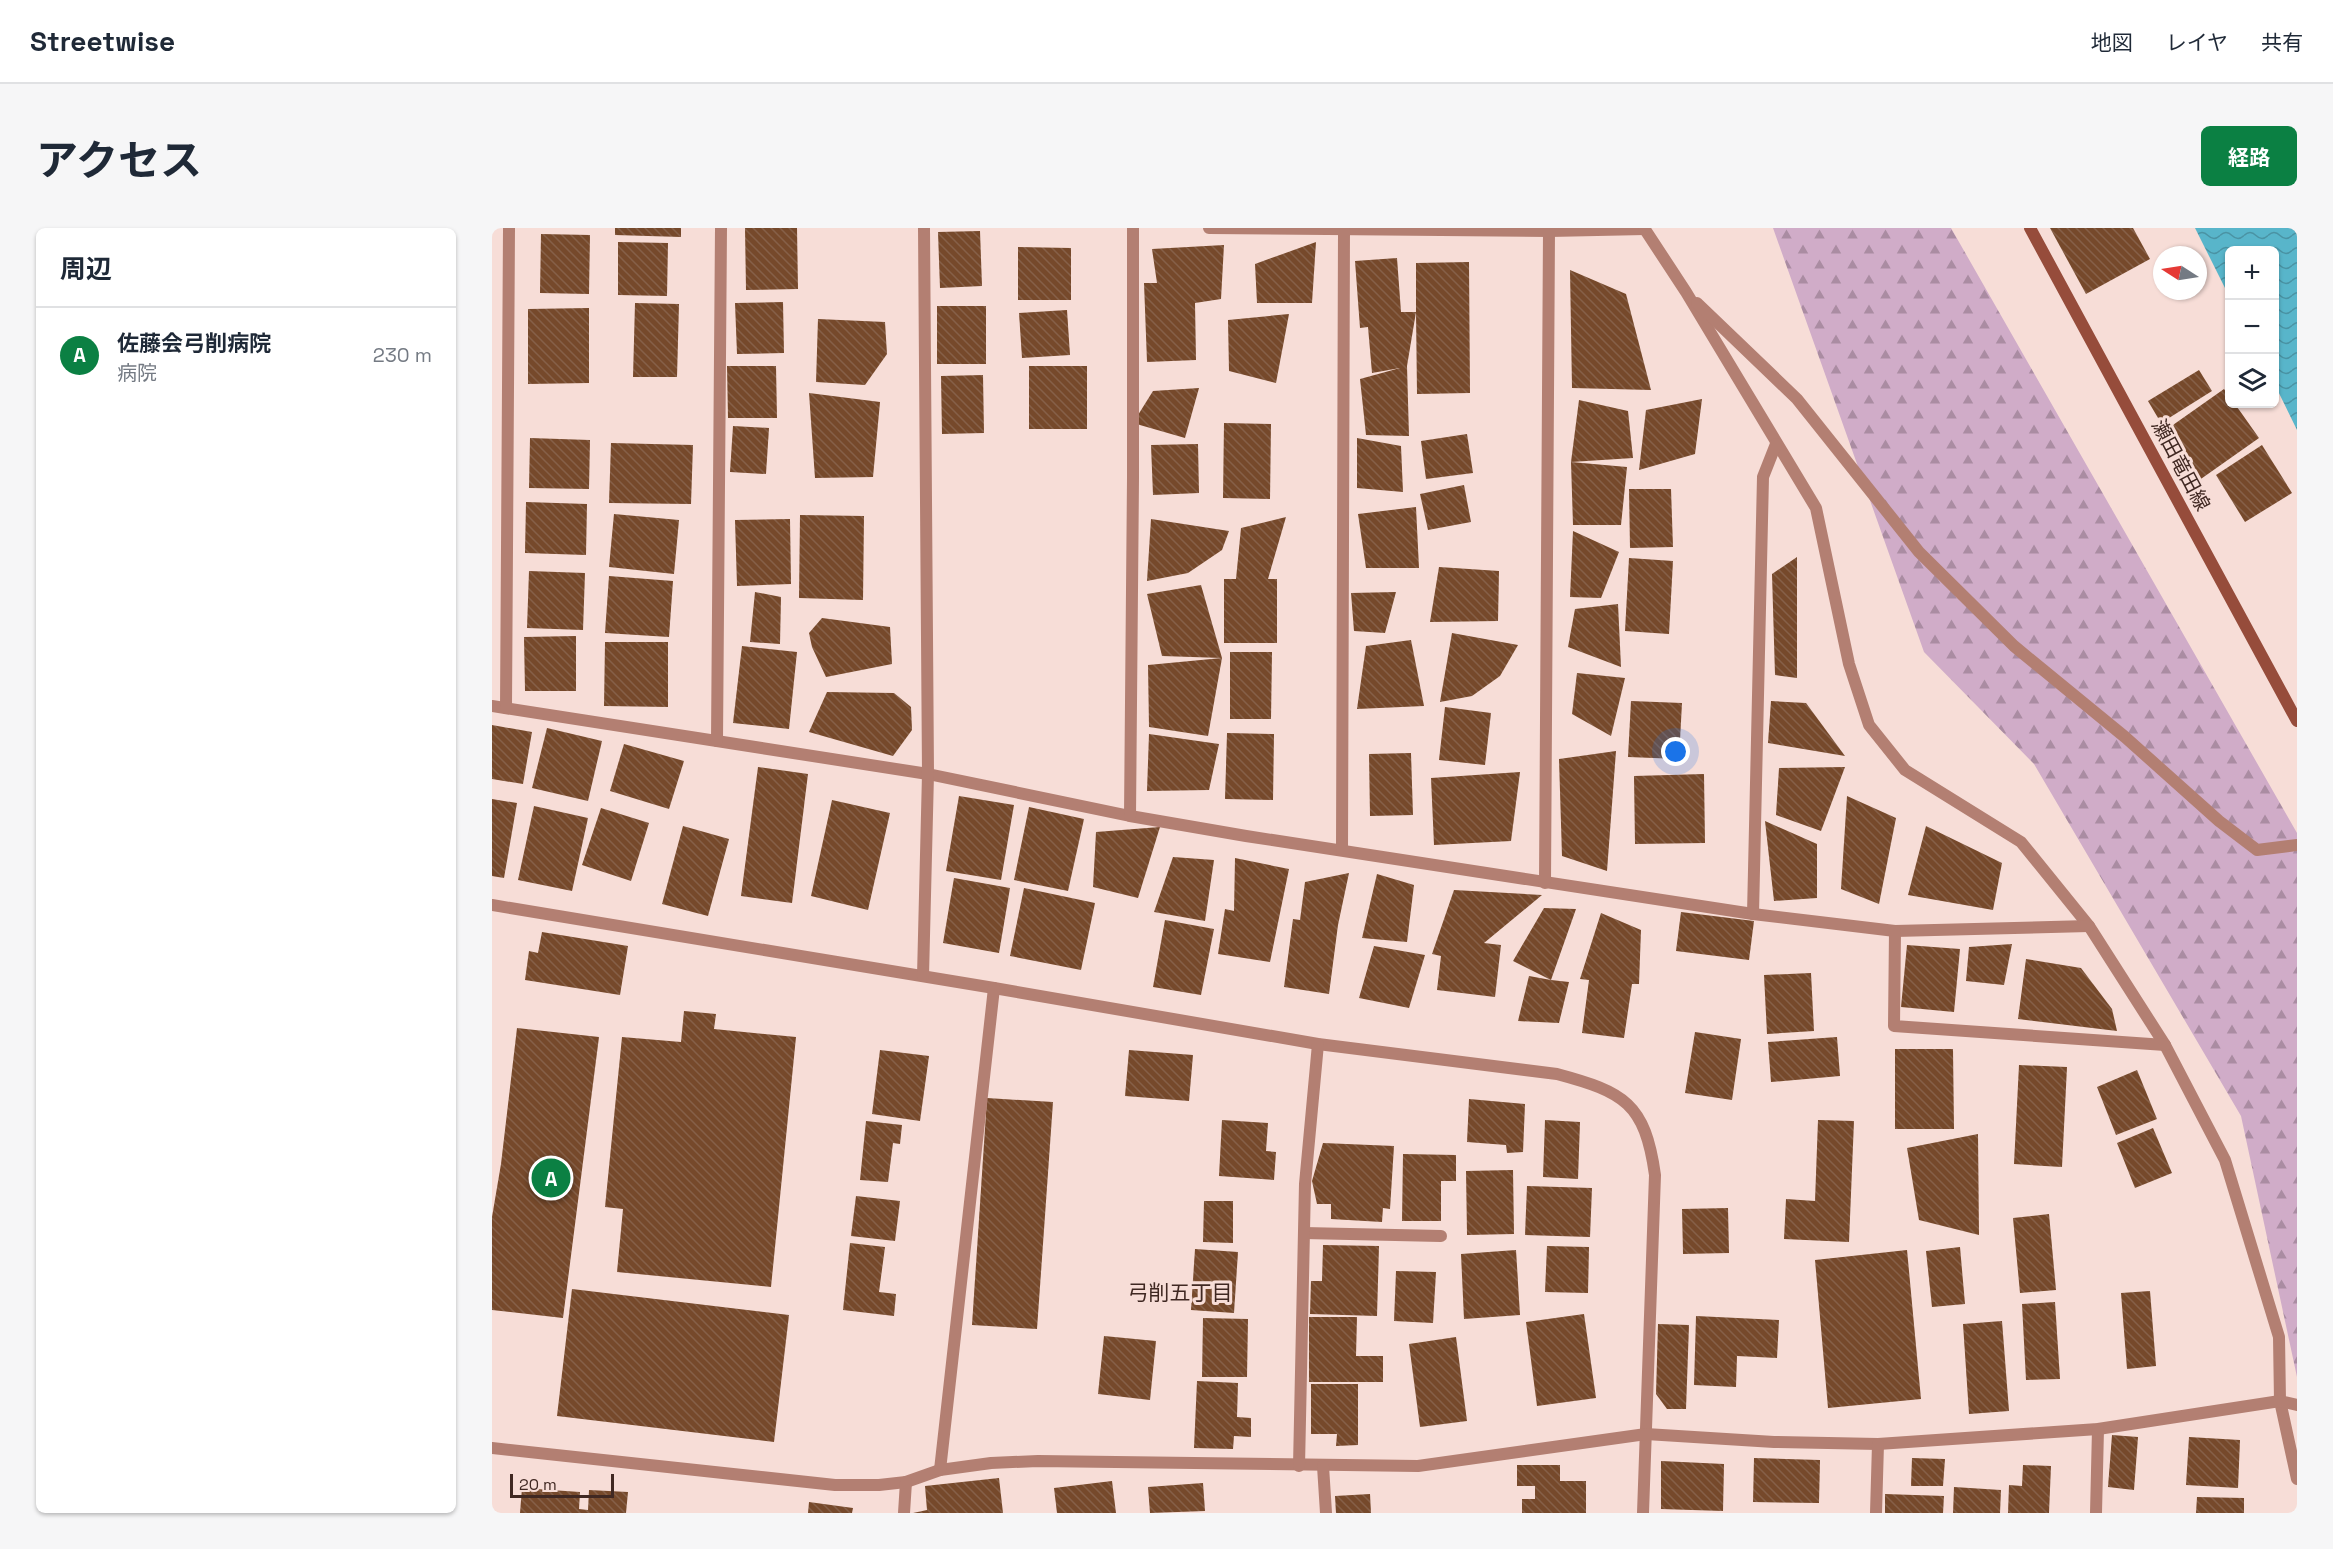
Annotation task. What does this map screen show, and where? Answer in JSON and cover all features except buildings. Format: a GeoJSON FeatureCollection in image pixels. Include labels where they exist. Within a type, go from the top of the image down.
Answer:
{"type":"FeatureCollection","features":[{"type":"Feature","properties":{"kind":"main road","name":"瀬田竜田線"},"geometry":{"type":"LineString","coordinates":[[2030,228],[2297,721]]}},
{"type":"Feature","properties":{"kind":"street"},"geometry":{"type":"LineString","coordinates":[[506,708],[509,228]]}},
{"type":"Feature","properties":{"kind":"street"},"geometry":{"type":"LineString","coordinates":[[717,741],[721,228]]}},
{"type":"Feature","properties":{"kind":"street"},"geometry":{"type":"LineString","coordinates":[[923,976],[928,774],[924,228]]}},
{"type":"Feature","properties":{"kind":"street"},"geometry":{"type":"LineString","coordinates":[[1130,816],[1133,478],[1132,228]]}},
{"type":"Feature","properties":{"kind":"street"},"geometry":{"type":"LineString","coordinates":[[1209,228],[1550,231],[1645,229],[1686,292],[1816,508],[1849,664],[1869,725],[1905,770],[2021,842],[2089,926],[2165,1045],[2225,1160],[2279,1337],[2280,1401],[2297,1479]]}},
{"type":"Feature","properties":{"kind":"street"},"geometry":{"type":"LineString","coordinates":[[1342,849],[1344,229]]}},
{"type":"Feature","properties":{"kind":"street"},"geometry":{"type":"LineString","coordinates":[[1545,884],[1550,231]]}},
{"type":"Feature","properties":{"kind":"street"},"geometry":{"type":"LineString","coordinates":[[1686,292],[1797,399],[1919,552],[2014,646],[2125,737],[2219,821],[2257,850],[2297,845]]}},
{"type":"Feature","properties":{"kind":"street"},"geometry":{"type":"LineString","coordinates":[[1753,914],[1763,477],[1776,444]]}},
{"type":"Feature","properties":{"kind":"street"},"geometry":{"type":"LineString","coordinates":[[492,706],[928,774],[1130,816],[1246,836],[1342,849],[1545,884],[1753,914],[1895,931],[2089,926]]}},
{"type":"Feature","properties":{"kind":"street"},"geometry":{"type":"LineString","coordinates":[[492,905],[1318,1044],[1557,1074],[1593,1084],[1611,1092],[1636,1113],[1644,1125],[1651,1148],[1655,1175],[1643,1513]]}},
{"type":"Feature","properties":{"kind":"street"},"geometry":{"type":"LineString","coordinates":[[1895,931],[1894,1026],[2165,1045]]}},
{"type":"Feature","properties":{"kind":"street"},"geometry":{"type":"LineString","coordinates":[[940,1470],[994,988]]}},
{"type":"Feature","properties":{"kind":"street"},"geometry":{"type":"LineString","coordinates":[[1299,1466],[1305,1184],[1318,1044]]}},
{"type":"Feature","properties":{"kind":"street"},"geometry":{"type":"LineString","coordinates":[[1304,1233],[1441,1236]]}},
{"type":"Feature","properties":{"kind":"street"},"geometry":{"type":"LineString","coordinates":[[492,1448],[835,1485],[879,1485],[906,1482],[940,1470],[991,1463],[1038,1461],[1418,1466],[1646,1434],[1774,1442],[1878,1444],[2098,1429],[2280,1401],[2297,1405]]}},
{"type":"Feature","properties":{"kind":"street"},"geometry":{"type":"LineString","coordinates":[[2096,1513],[2098,1429]]}},
{"type":"Feature","properties":{"kind":"street"},"geometry":{"type":"LineString","coordinates":[[1876,1513],[1878,1444]]}},
{"type":"Feature","properties":{"kind":"street"},"geometry":{"type":"LineString","coordinates":[[1323,1466],[1326,1513]]}},
{"type":"Feature","properties":{"kind":"street"},"geometry":{"type":"LineString","coordinates":[[904,1513],[906,1482]]}},
{"type":"Feature","properties":{"kind":"green space"},"geometry":{"type":"Polygon","coordinates":[[[1773,228],[1951,228],[2297,833],[2297,1377],[2241,1116],[2034,764],[1924,652],[1773,228]]]}},
{"type":"Feature","properties":{"kind":"water"},"geometry":{"type":"Polygon","coordinates":[[[2195,228],[2297,228],[2297,430],[2279,393],[2279,246],[2225,246],[2225,288],[2207,252],[2207,246],[2204,246],[2195,228]]]}},
{"type":"Feature","properties":{"kind":"place","name":"佐藤会弓削病院"},"geometry":{"type":"Point","coordinates":[551,1178]}},
{"type":"Feature","properties":{"kind":"district","name":"弓削五丁目"},"geometry":{"type":"Point","coordinates":[1180,1293]}}]}
